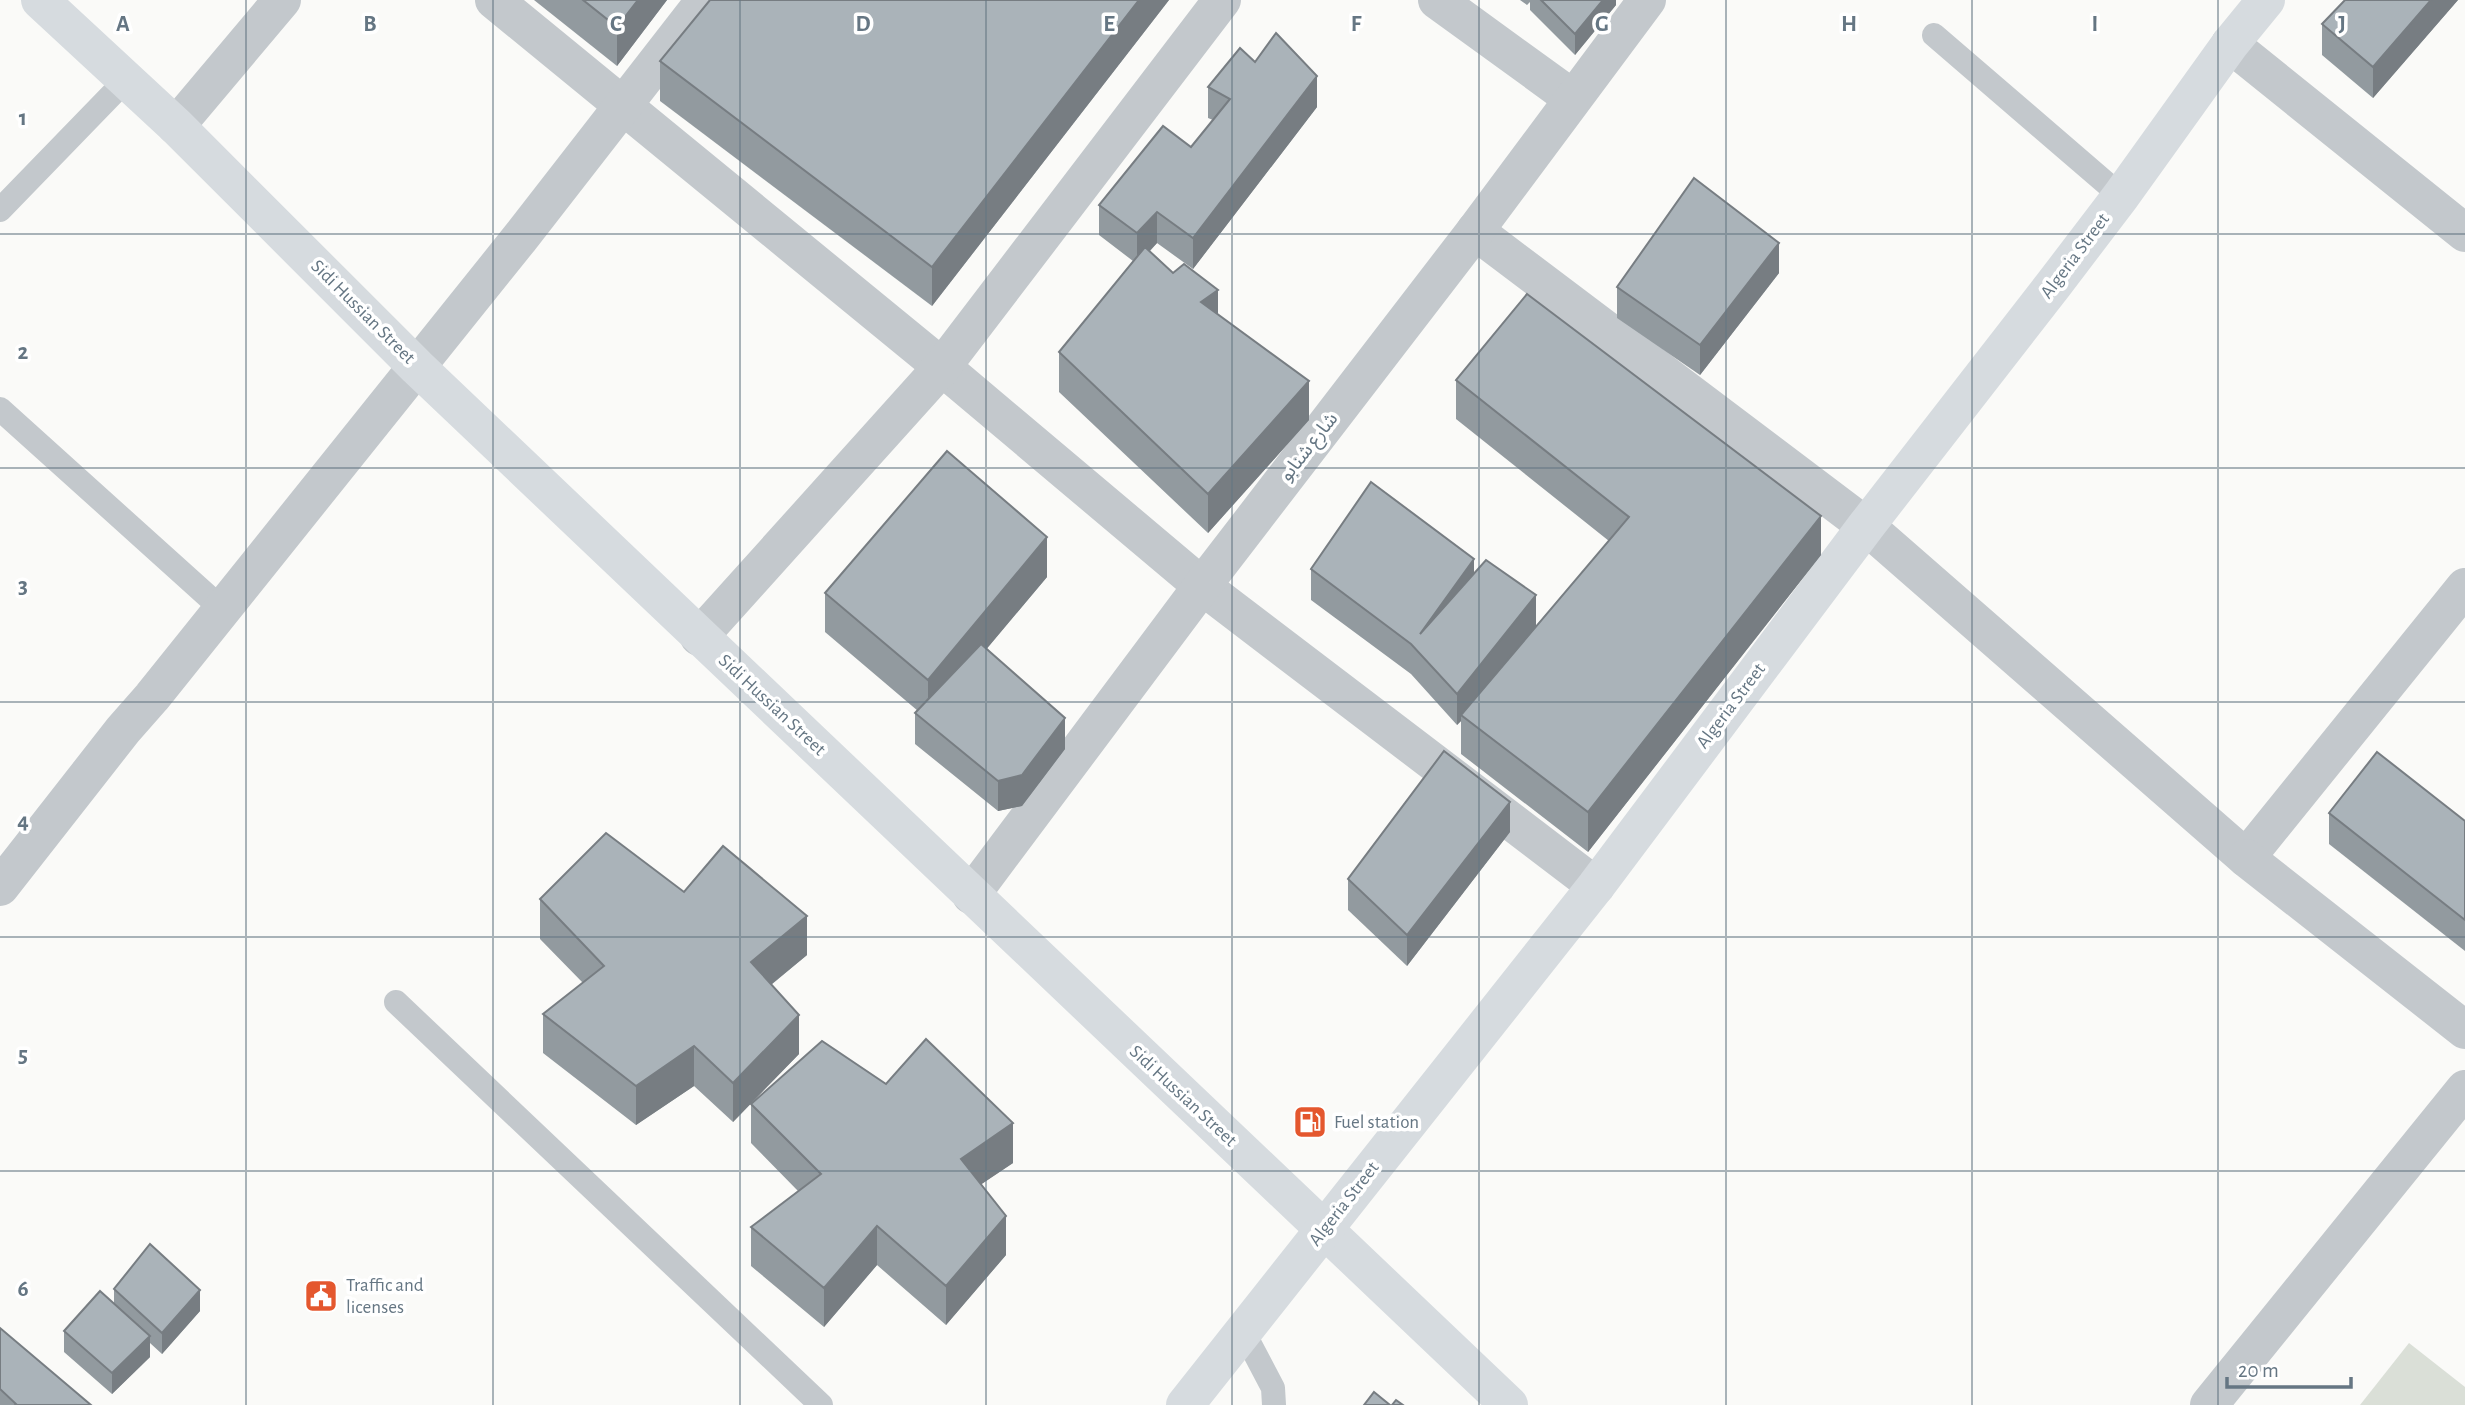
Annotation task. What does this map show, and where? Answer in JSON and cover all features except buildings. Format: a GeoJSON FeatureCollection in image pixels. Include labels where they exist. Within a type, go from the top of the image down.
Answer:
{"type":"FeatureCollection","features":[{"type":"Feature","properties":{"kind":"main road","name":"Sidi Hussian Street"},"geometry":{"type":"LineString","coordinates":[[40,0],[176,126],[417,367],[1509,1405]]}},
{"type":"Feature","properties":{"kind":"main road","name":"Algeria Street"},"geometry":{"type":"LineString","coordinates":[[1185,1405],[1596,886],[1866,526],[2121,196],[2230,44],[2266,0]]}},
{"type":"Feature","properties":{"kind":"street"},"geometry":{"type":"LineString","coordinates":[[176,126],[282,0]]}},
{"type":"Feature","properties":{"kind":"street"},"geometry":{"type":"LineString","coordinates":[[494,0],[942,367],[1202,586],[1596,886]]}},
{"type":"Feature","properties":{"kind":"street"},"geometry":{"type":"LineString","coordinates":[[0,887],[123,730],[417,367],[705,0]]}},
{"type":"Feature","properties":{"kind":"street"},"geometry":{"type":"LineString","coordinates":[[699,636],[942,367],[1222,0]]}},
{"type":"Feature","properties":{"kind":"street"},"geometry":{"type":"LineString","coordinates":[[1437,0],[1572,98]]}},
{"type":"Feature","properties":{"kind":"street","name":"شارع شنابو"},"geometry":{"type":"LineString","coordinates":[[971,895],[1647,0]]}},
{"type":"Feature","properties":{"kind":"street"},"geometry":{"type":"LineString","coordinates":[[2230,44],[2465,233]]}},
{"type":"Feature","properties":{"kind":"street"},"geometry":{"type":"LineString","coordinates":[[1475,231],[1866,526],[2246,858],[2465,1030]]}},
{"type":"Feature","properties":{"kind":"street"},"geometry":{"type":"LineString","coordinates":[[2246,858],[2465,587]]}},
{"type":"Feature","properties":{"kind":"street"},"geometry":{"type":"LineString","coordinates":[[2209,1405],[2465,1088]]}},
{"type":"Feature","properties":{"kind":"lane"},"geometry":{"type":"LineString","coordinates":[[1934,35],[2121,196]]}},
{"type":"Feature","properties":{"kind":"lane"},"geometry":{"type":"LineString","coordinates":[[0,210],[126,80]]}},
{"type":"Feature","properties":{"kind":"lane"},"geometry":{"type":"LineString","coordinates":[[0,409],[222,609]]}},
{"type":"Feature","properties":{"kind":"lane"},"geometry":{"type":"LineString","coordinates":[[396,1002],[821,1405]]}},
{"type":"Feature","properties":{"kind":"lane"},"geometry":{"type":"LineString","coordinates":[[1243,1331],[1273,1388],[1274,1405]]}},
{"type":"Feature","properties":{"kind":"shaded area"},"geometry":{"type":"Polygon","coordinates":[[[2409,1343],[2465,1387],[2465,1405],[2360,1405],[2409,1343]]]}},
{"type":"Feature","properties":{"kind":"place","name":"Fuel station"},"geometry":{"type":"Point","coordinates":[1310,1122]}},
{"type":"Feature","properties":{"kind":"place","name":"Traffic and licenses"},"geometry":{"type":"Point","coordinates":[321,1296]}}]}
